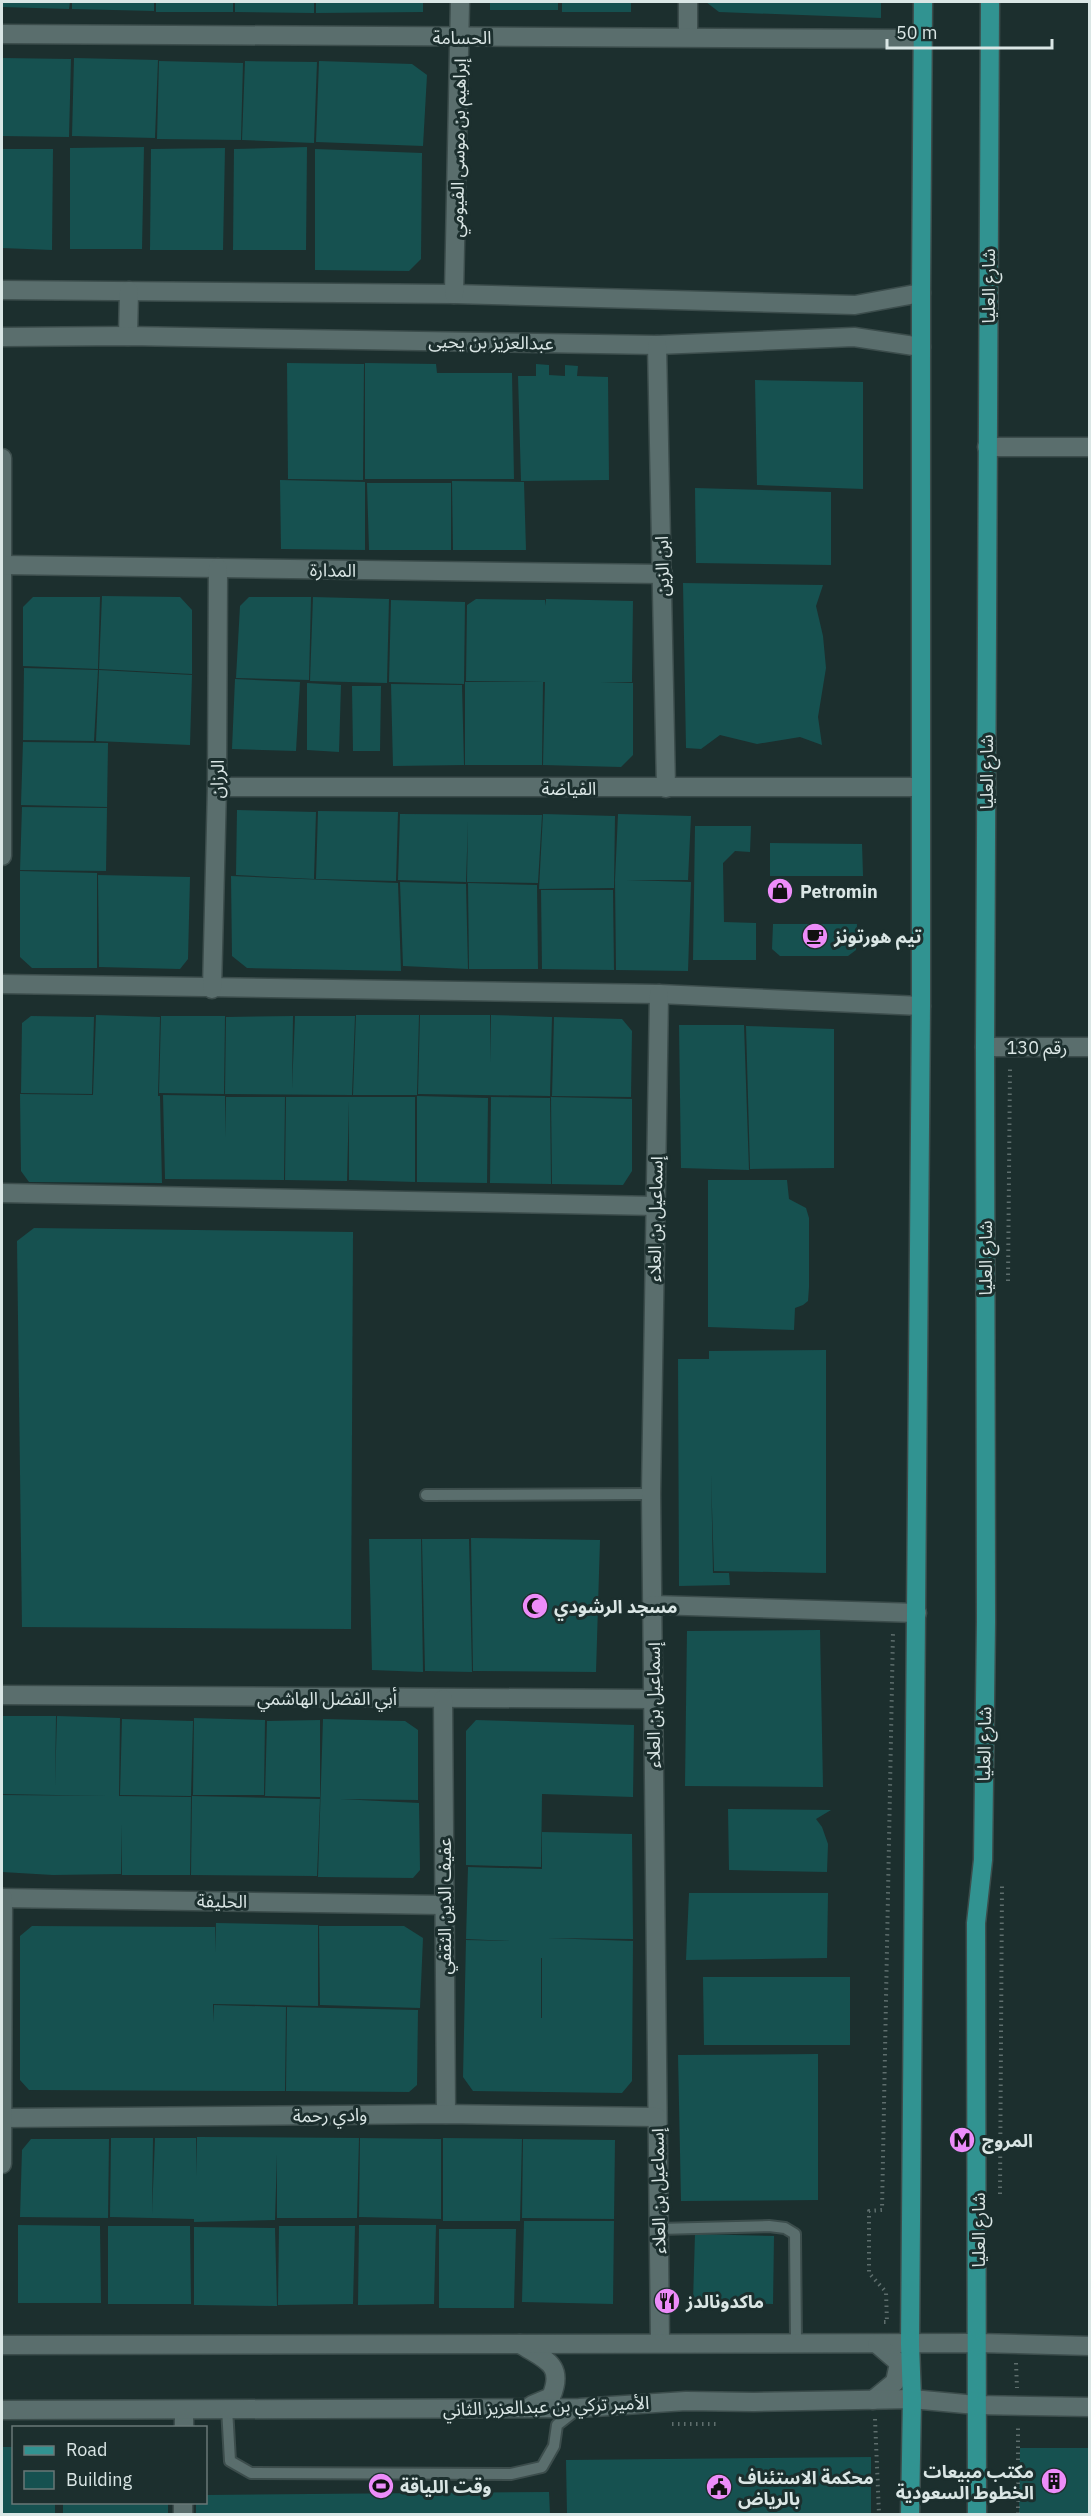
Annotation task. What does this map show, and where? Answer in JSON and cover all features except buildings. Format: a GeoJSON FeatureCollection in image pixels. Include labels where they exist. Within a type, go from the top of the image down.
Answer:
{"type":"FeatureCollection","features":[{"type":"Feature","properties":{"kind":"main road"},"geometry":{"type":"LineString","coordinates":[[910,2514],[921,1006],[923,2]]}},
{"type":"Feature","properties":{"kind":"main road","name":"شارع العليا"},"geometry":{"type":"LineString","coordinates":[[977,2514],[976,1923],[983,1860],[985,1657],[985,1047],[990,2]]}},
{"type":"Feature","properties":{"kind":"street","name":"إبراهيم بن موسى الفيومي"},"geometry":{"type":"LineString","coordinates":[[454,294],[460,2]]}},
{"type":"Feature","properties":{"kind":"street"},"geometry":{"type":"LineString","coordinates":[[688,2],[688,37]]}},
{"type":"Feature","properties":{"kind":"street","name":"الحسامة"},"geometry":{"type":"LineString","coordinates":[[2,34],[923,39]]}},
{"type":"Feature","properties":{"kind":"street"},"geometry":{"type":"LineString","coordinates":[[2,290],[454,294],[855,305],[921,292]]}},
{"type":"Feature","properties":{"kind":"street"},"geometry":{"type":"LineString","coordinates":[[128,336],[129,291]]}},
{"type":"Feature","properties":{"kind":"street"},"geometry":{"type":"LineString","coordinates":[[854,337],[855,305]]}},
{"type":"Feature","properties":{"kind":"street","name":"عبدالعزيز بن يحيى"},"geometry":{"type":"LineString","coordinates":[[2,337],[128,336],[657,345],[854,337],[921,347]]}},
{"type":"Feature","properties":{"kind":"street","name":"ابن الزين"},"geometry":{"type":"LineString","coordinates":[[657,345],[666,788]]}},
{"type":"Feature","properties":{"kind":"street"},"geometry":{"type":"LineString","coordinates":[[987,447],[1089,447]]}},
{"type":"Feature","properties":{"kind":"street"},"geometry":{"type":"LineString","coordinates":[[2,458],[2,856]]}},
{"type":"Feature","properties":{"kind":"street","name":"المدارة"},"geometry":{"type":"LineString","coordinates":[[3,565],[663,574]]}},
{"type":"Feature","properties":{"kind":"street","name":"الرزان"},"geometry":{"type":"LineString","coordinates":[[212,989],[218,787],[218,568]]}},
{"type":"Feature","properties":{"kind":"street","name":"الفياضة"},"geometry":{"type":"LineString","coordinates":[[218,787],[920,787]]}},
{"type":"Feature","properties":{"kind":"street"},"geometry":{"type":"LineString","coordinates":[[2,984],[658,994],[921,1006]]}},
{"type":"Feature","properties":{"kind":"street","name":"إسماعيل بن العلاء"},"geometry":{"type":"LineString","coordinates":[[658,994],[651,1494],[660,2343]]}},
{"type":"Feature","properties":{"kind":"street","name":"رقم 130"},"geometry":{"type":"LineString","coordinates":[[985,1047],[1089,1047]]}},
{"type":"Feature","properties":{"kind":"street"},"geometry":{"type":"LineString","coordinates":[[2,1193],[656,1206]]}},
{"type":"Feature","properties":{"kind":"street"},"geometry":{"type":"LineString","coordinates":[[653,1605],[917,1613]]}},
{"type":"Feature","properties":{"kind":"street","name":"أبي الفضل الهاشمي"},"geometry":{"type":"LineString","coordinates":[[2,1695],[652,1699]]}},
{"type":"Feature","properties":{"kind":"street","name":"عفيف الدين الثقفي"},"geometry":{"type":"LineString","coordinates":[[442,1699],[446,2114]]}},
{"type":"Feature","properties":{"kind":"street"},"geometry":{"type":"LineString","coordinates":[[2,1898],[2,2163]]}},
{"type":"Feature","properties":{"kind":"street","name":"الحليفة"},"geometry":{"type":"LineString","coordinates":[[2,1898],[443,1905]]}},
{"type":"Feature","properties":{"kind":"street","name":"وادي رحمة"},"geometry":{"type":"LineString","coordinates":[[2,2118],[446,2114],[657,2117]]}},
{"type":"Feature","properties":{"kind":"street"},"geometry":{"type":"LineString","coordinates":[[2,2345],[978,2343],[1089,2346]]}},
{"type":"Feature","properties":{"kind":"street"},"geometry":{"type":"LineString","coordinates":[[519,2344],[548,2361],[555,2370],[558,2382],[551,2397],[524,2408]]}},
{"type":"Feature","properties":{"kind":"street"},"geometry":{"type":"LineString","coordinates":[[874,2406],[895,2382],[899,2363],[877,2344]]}},
{"type":"Feature","properties":{"kind":"street","name":"الأمير تركي بن عبدالعزيز الثاني"},"geometry":{"type":"LineString","coordinates":[[2,2410],[184,2419],[227,2408],[579,2408],[686,2401],[874,2406],[912,2399],[976,2405],[1089,2407]]}},
{"type":"Feature","properties":{"kind":"lane"},"geometry":{"type":"LineString","coordinates":[[426,1495],[651,1494]]}},
{"type":"Feature","properties":{"kind":"lane"},"geometry":{"type":"LineString","coordinates":[[659,2229],[769,2226],[784,2228],[795,2234],[796,2343]]}},
{"type":"Feature","properties":{"kind":"lane"},"geometry":{"type":"LineString","coordinates":[[227,2408],[230,2461],[251,2473],[511,2474],[542,2467],[554,2446],[557,2425],[579,2408]]}},
{"type":"Feature","properties":{"kind":"path"},"geometry":{"type":"LineString","coordinates":[[887,2322],[886,2292],[869,2273],[869,2211],[882,2210],[893,1612]]}},
{"type":"Feature","properties":{"kind":"path"},"geometry":{"type":"LineString","coordinates":[[1000,2194],[1001,1997]]}},
{"type":"Feature","properties":{"kind":"path"},"geometry":{"type":"LineString","coordinates":[[1016,2344],[1018,2514]]}},
{"type":"Feature","properties":{"kind":"path"},"geometry":{"type":"LineString","coordinates":[[874,2406],[879,2514]]}},
{"type":"Feature","properties":{"kind":"place","name":"Petromin"},"geometry":{"type":"Point","coordinates":[780,891]}},
{"type":"Feature","properties":{"kind":"place","name":"تيم هورتونز"},"geometry":{"type":"Point","coordinates":[815,936]}},
{"type":"Feature","properties":{"kind":"place","name":"مسجد الرشودي"},"geometry":{"type":"Point","coordinates":[535,1606]}},
{"type":"Feature","properties":{"kind":"place","name":"المروج"},"geometry":{"type":"Point","coordinates":[962,2140]}},
{"type":"Feature","properties":{"kind":"place","name":"ماكدونالدز"},"geometry":{"type":"Point","coordinates":[667,2301]}},
{"type":"Feature","properties":{"kind":"place","name":"مكتب مبيعات الخطوط السعودية"},"geometry":{"type":"Point","coordinates":[1054,2481]}},
{"type":"Feature","properties":{"kind":"place","name":"وقت اللياقة"},"geometry":{"type":"Point","coordinates":[381,2486]}},
{"type":"Feature","properties":{"kind":"place","name":"محكمة الاستئناف بالرياض"},"geometry":{"type":"Point","coordinates":[719,2487]}}]}
